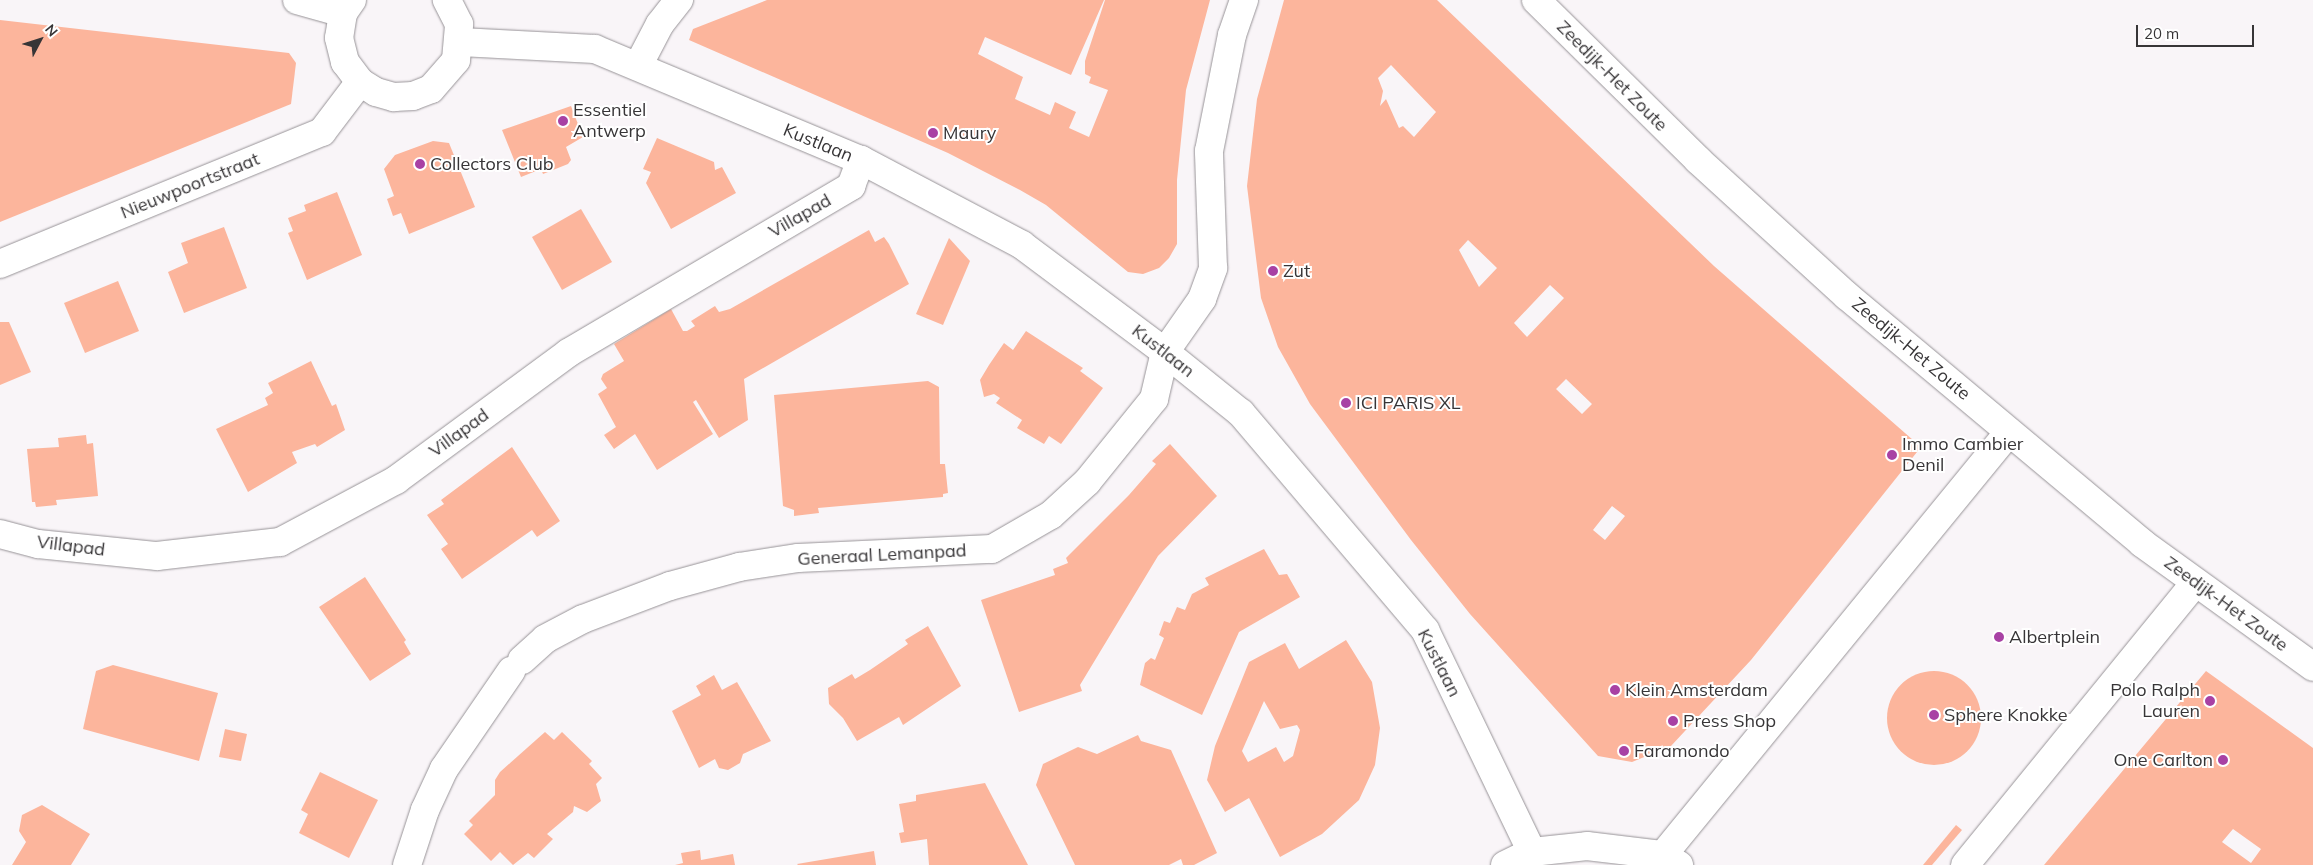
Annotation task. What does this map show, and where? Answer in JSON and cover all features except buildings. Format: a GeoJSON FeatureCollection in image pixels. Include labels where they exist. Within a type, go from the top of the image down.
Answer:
{"type":"FeatureCollection","features":[{"type":"Feature","properties":{"kind":"street"},"geometry":{"type":"LineString","coordinates":[[297,0],[348,7],[339,38],[343,54],[360,82],[376,92],[413,96],[445,76],[460,42],[459,24],[448,0]]}},
{"type":"Feature","properties":{"kind":"street"},"geometry":{"type":"LineString","coordinates":[[638,66],[660,24],[679,0]]}},
{"type":"Feature","properties":{"kind":"street"},"geometry":{"type":"LineString","coordinates":[[1165,352],[1202,299],[1213,268],[1209,150],[1232,35],[1244,0]]}},
{"type":"Feature","properties":{"kind":"street","name":"Zeedijk-Het Zoute"},"geometry":{"type":"LineString","coordinates":[[1536,0],[1698,160],[1847,296],[2009,432],[2195,583],[2313,667]]}},
{"type":"Feature","properties":{"kind":"street","name":"Kustlaan"},"geometry":{"type":"LineString","coordinates":[[460,42],[594,49],[861,160],[1022,244],[1165,352],[1241,413],[1425,630],[1532,852]]}},
{"type":"Feature","properties":{"kind":"street","name":"Nieuwpoortstraat"},"geometry":{"type":"LineString","coordinates":[[0,264],[322,132],[360,82]]}},
{"type":"Feature","properties":{"kind":"street","name":"Villapad"},"geometry":{"type":"LineString","coordinates":[[0,534],[38,544],[157,556],[280,542],[396,480],[568,353],[851,186],[861,160]]}},
{"type":"Feature","properties":{"kind":"street","name":"Generaal Lemanpad"},"geometry":{"type":"LineString","coordinates":[[407,865],[425,810],[444,769],[516,666],[545,639],[584,619],[670,586],[739,567],[798,558],[992,549],[1051,515],[1087,482],[1154,399],[1165,352]]}},
{"type":"Feature","properties":{"kind":"street"},"geometry":{"type":"LineString","coordinates":[[1505,865],[1532,852],[1587,846],[1671,860],[2009,432]]}},
{"type":"Feature","properties":{"kind":"street"},"geometry":{"type":"LineString","coordinates":[[1965,865],[2195,583]]}},
{"type":"Feature","properties":{"kind":"place","name":"Essentiel Antwerp"},"geometry":{"type":"Point","coordinates":[563,121]}},
{"type":"Feature","properties":{"kind":"place","name":"Maury"},"geometry":{"type":"Point","coordinates":[933,133]}},
{"type":"Feature","properties":{"kind":"place","name":"Collectors Club"},"geometry":{"type":"Point","coordinates":[420,164]}},
{"type":"Feature","properties":{"kind":"place","name":"Zut"},"geometry":{"type":"Point","coordinates":[1273,271]}},
{"type":"Feature","properties":{"kind":"place","name":"ICI PARIS XL"},"geometry":{"type":"Point","coordinates":[1346,403]}},
{"type":"Feature","properties":{"kind":"place","name":"Immo Cambier Denil"},"geometry":{"type":"Point","coordinates":[1892,455]}},
{"type":"Feature","properties":{"kind":"place","name":"Albertplein"},"geometry":{"type":"Point","coordinates":[1999,637]}},
{"type":"Feature","properties":{"kind":"place","name":"Klein Amsterdam"},"geometry":{"type":"Point","coordinates":[1615,690]}},
{"type":"Feature","properties":{"kind":"place","name":"Polo Ralph Lauren"},"geometry":{"type":"Point","coordinates":[2210,701]}},
{"type":"Feature","properties":{"kind":"place","name":"Sphere Knokke"},"geometry":{"type":"Point","coordinates":[1934,715]}},
{"type":"Feature","properties":{"kind":"place","name":"Press Shop"},"geometry":{"type":"Point","coordinates":[1673,721]}},
{"type":"Feature","properties":{"kind":"place","name":"Faramondo"},"geometry":{"type":"Point","coordinates":[1624,751]}},
{"type":"Feature","properties":{"kind":"place","name":"One Carlton"},"geometry":{"type":"Point","coordinates":[2223,760]}}]}
